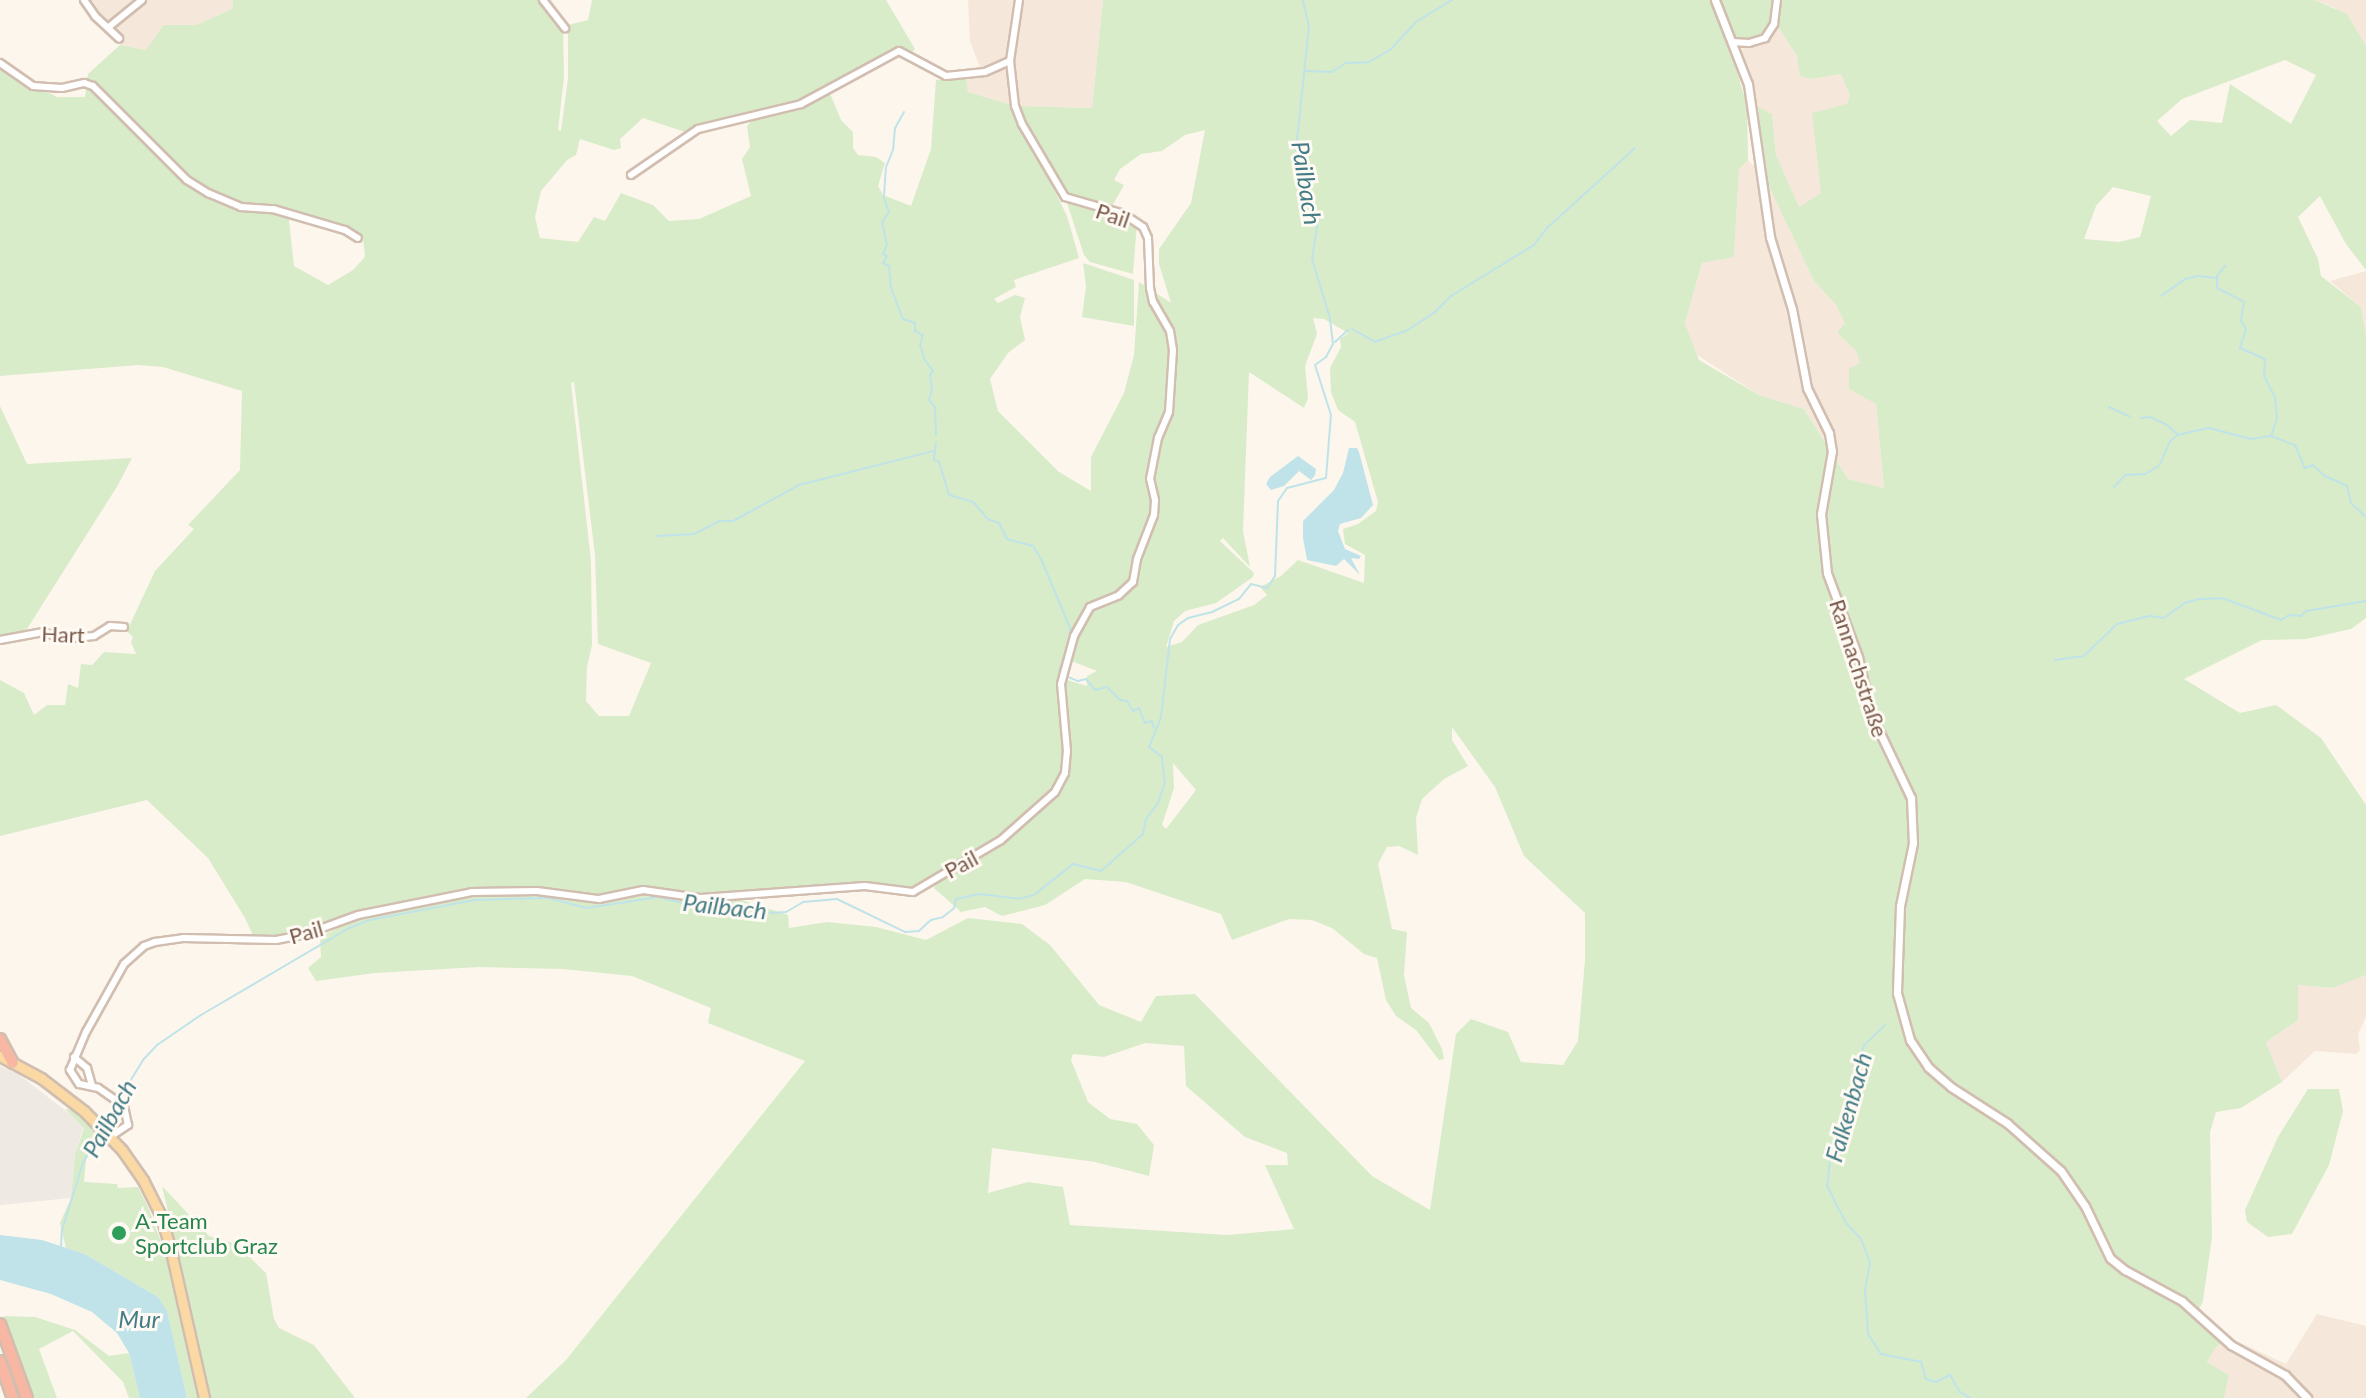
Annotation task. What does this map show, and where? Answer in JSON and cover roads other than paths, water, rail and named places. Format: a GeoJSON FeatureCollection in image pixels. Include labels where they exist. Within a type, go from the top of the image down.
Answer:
{"type":"FeatureCollection","features":[{"type":"Feature","properties":{"kind":"highway"},"geometry":{"type":"LineString","coordinates":[[0,1039],[13,1063]]}},
{"type":"Feature","properties":{"kind":"highway"},"geometry":{"type":"LineString","coordinates":[[0,1324],[27,1398]]}},
{"type":"Feature","properties":{"kind":"highway"},"geometry":{"type":"LineString","coordinates":[[0,1361],[13,1398]]}},
{"type":"Feature","properties":{"kind":"main road"},"geometry":{"type":"LineString","coordinates":[[0,1056],[61,1092],[104,1131],[143,1180],[161,1216],[204,1398]]}},
{"type":"Feature","properties":{"kind":"street"},"geometry":{"type":"LineString","coordinates":[[84,0],[95,16],[110,26],[119,38]]}},
{"type":"Feature","properties":{"kind":"street"},"geometry":{"type":"LineString","coordinates":[[110,26],[142,0]]}},
{"type":"Feature","properties":{"kind":"street"},"geometry":{"type":"LineString","coordinates":[[543,0],[565,28]]}},
{"type":"Feature","properties":{"kind":"street","name":"Pail"},"geometry":{"type":"LineString","coordinates":[[74,1057],[124,964],[144,946],[155,942],[183,938],[276,940],[306,934],[358,915],[472,892],[537,891],[599,899],[643,890],[701,898],[865,886],[913,892],[1001,840],[1049,798],[1065,773],[1067,751],[1061,684],[1074,636],[1090,607],[1119,595],[1133,582],[1137,559],[1154,515],[1155,500],[1150,479],[1158,438],[1169,412],[1173,350],[1170,331],[1153,302],[1148,238],[1143,227],[1124,214],[1074,203],[1059,190],[1015,106],[1010,61],[1019,0]]}},
{"type":"Feature","properties":{"kind":"street","name":"Rannachstraße"},"geometry":{"type":"LineString","coordinates":[[1715,0],[1752,98],[1762,194],[1774,253],[1792,309],[1804,377],[1829,433],[1832,451],[1821,514],[1827,573],[1858,657],[1871,714],[1911,798],[1913,843],[1900,906],[1897,993],[1910,1040],[1928,1067],[1951,1087],[2007,1123],[2061,1171],[2085,1206],[2110,1258],[2125,1270],[2182,1301],[2231,1345],[2285,1375],[2307,1398]]}},
{"type":"Feature","properties":{"kind":"street"},"geometry":{"type":"LineString","coordinates":[[1732,42],[1749,43],[1765,38],[1774,24],[1777,0]]}},
{"type":"Feature","properties":{"kind":"street"},"geometry":{"type":"LineString","coordinates":[[631,175],[698,129],[801,104],[899,51],[946,76],[985,72],[1010,61]]}},
{"type":"Feature","properties":{"kind":"street"},"geometry":{"type":"LineString","coordinates":[[0,63],[33,86],[62,88],[84,83],[93,86],[187,180],[208,193],[241,207],[273,209],[345,230],[358,238]]}},
{"type":"Feature","properties":{"kind":"street","name":"Hart"},"geometry":{"type":"LineString","coordinates":[[0,640],[43,632],[66,639],[94,636],[110,626],[124,627]]}},
{"type":"Feature","properties":{"kind":"street"},"geometry":{"type":"LineString","coordinates":[[92,1086],[87,1068],[74,1057],[70,1070],[75,1080],[111,1095],[124,1106],[128,1125],[104,1131]]}},
{"type":"Feature","properties":{"kind":"water"},"geometry":{"type":"Polygon","coordinates":[[[1349,448],[1357,448],[1359,452],[1373,505],[1361,518],[1340,524],[1338,531],[1345,549],[1361,556],[1359,559],[1351,558],[1360,575],[1344,559],[1336,566],[1307,560],[1303,538],[1303,521],[1334,490],[1343,473],[1349,448]]]}},
{"type":"Feature","properties":{"kind":"water"},"geometry":{"type":"Polygon","coordinates":[[[1298,456],[1316,469],[1315,475],[1311,480],[1299,471],[1284,486],[1271,490],[1266,484],[1270,477],[1298,456]]]}},
{"type":"Feature","properties":{"kind":"water","name":"Mur"},"geometry":{"type":"Polygon","coordinates":[[[0,1235],[42,1240],[85,1254],[158,1297],[167,1311],[187,1398],[140,1398],[129,1353],[117,1333],[92,1312],[51,1294],[0,1280],[0,1235]]]}},
{"type":"Feature","properties":{"kind":"waterway","name":"Pailbach"},"geometry":{"type":"LineString","coordinates":[[104,1124],[143,1060],[157,1045],[201,1015],[349,928],[370,920],[474,900],[548,898],[587,908],[658,897],[690,905],[707,905],[719,900],[771,913],[786,912],[803,902],[837,899],[905,932],[919,931],[931,920],[943,917],[954,908],[956,899],[980,894],[1018,899],[1034,895],[1073,864],[1101,871],[1143,834],[1146,819],[1158,803],[1165,783],[1162,757],[1149,747],[1161,717],[1170,639],[1178,625],[1188,618],[1212,612],[1239,599],[1251,584],[1267,588],[1275,576],[1278,501],[1287,488],[1326,478],[1331,415],[1315,365],[1326,357],[1333,344],[1330,318],[1312,259],[1318,222],[1296,150],[1309,27],[1303,0]]}},
{"type":"Feature","properties":{"kind":"waterway"},"geometry":{"type":"LineString","coordinates":[[1306,71],[1332,72],[1346,63],[1369,62],[1390,50],[1416,22],[1452,0]]}},
{"type":"Feature","properties":{"kind":"waterway"},"geometry":{"type":"LineString","coordinates":[[904,112],[895,128],[893,150],[886,167],[884,198],[889,212],[882,222],[887,245],[883,263],[889,266],[891,288],[903,319],[915,323],[915,331],[923,335],[920,345],[933,371],[930,375],[932,390],[929,400],[935,407],[936,435]]}},
{"type":"Feature","properties":{"kind":"waterway"},"geometry":{"type":"LineString","coordinates":[[1352,329],[1375,342],[1406,331],[1435,312],[1451,296],[1534,245],[1546,229],[1635,148]]}},
{"type":"Feature","properties":{"kind":"waterway"},"geometry":{"type":"LineString","coordinates":[[2225,266],[2217,276],[2217,288],[2244,302],[2241,321],[2246,329],[2240,348],[2265,359],[2264,376],[2275,398],[2277,418],[2271,436],[2295,445],[2305,468],[2313,465],[2325,476],[2347,486],[2351,503],[2366,517]]}},
{"type":"Feature","properties":{"kind":"waterway"},"geometry":{"type":"LineString","coordinates":[[2161,296],[2185,279],[2198,276],[2217,278]]}},
{"type":"Feature","properties":{"kind":"waterway"},"geometry":{"type":"LineString","coordinates":[[1335,342],[1348,330]]}},
{"type":"Feature","properties":{"kind":"waterway"},"geometry":{"type":"LineString","coordinates":[[2109,407],[2130,417]]}},
{"type":"Feature","properties":{"kind":"waterway"},"geometry":{"type":"LineString","coordinates":[[2140,418],[2150,417],[2167,425],[2178,435],[2209,428],[2251,439],[2270,436]]}},
{"type":"Feature","properties":{"kind":"waterway"},"geometry":{"type":"LineString","coordinates":[[2114,487],[2125,475],[2145,474],[2159,466],[2170,441],[2178,435]]}},
{"type":"Feature","properties":{"kind":"waterway"},"geometry":{"type":"LineString","coordinates":[[936,442],[934,459],[939,462],[949,495],[973,502],[988,519],[999,523],[1007,539],[1033,546],[1041,559],[1070,628],[1071,636],[1059,671],[1061,674]]}},
{"type":"Feature","properties":{"kind":"waterway"},"geometry":{"type":"LineString","coordinates":[[657,536],[694,534],[720,521],[733,521],[799,485],[933,451]]}},
{"type":"Feature","properties":{"kind":"waterway"},"geometry":{"type":"LineString","coordinates":[[2055,660],[2084,656],[2117,624],[2150,616],[2164,618],[2185,603],[2199,599],[2222,598],[2281,620],[2289,615],[2301,616],[2306,611],[2366,601]]}},
{"type":"Feature","properties":{"kind":"waterway"},"geometry":{"type":"LineString","coordinates":[[1066,676],[1078,681],[1086,679],[1095,690],[1107,687],[1120,700],[1127,701],[1133,711],[1139,708],[1145,723],[1152,721],[1154,728]]}},
{"type":"Feature","properties":{"kind":"waterway","name":"Falkenbach"},"geometry":{"type":"LineString","coordinates":[[1885,1025],[1864,1045],[1846,1112],[1831,1150],[1827,1186],[1846,1223],[1861,1239],[1870,1262],[1865,1289],[1868,1334],[1881,1354],[1921,1362],[1926,1379],[1936,1382],[1950,1375],[1960,1392],[1970,1398]]}},
{"type":"Feature","properties":{"kind":"waterway","name":"Pailbach"},"geometry":{"type":"LineString","coordinates":[[61,1247],[62,1230],[83,1163],[98,1133]]}},
{"type":"Feature","properties":{"kind":"place","name":"A-Team Sportclub Graz"},"geometry":{"type":"Point","coordinates":[119,1233]}}]}
